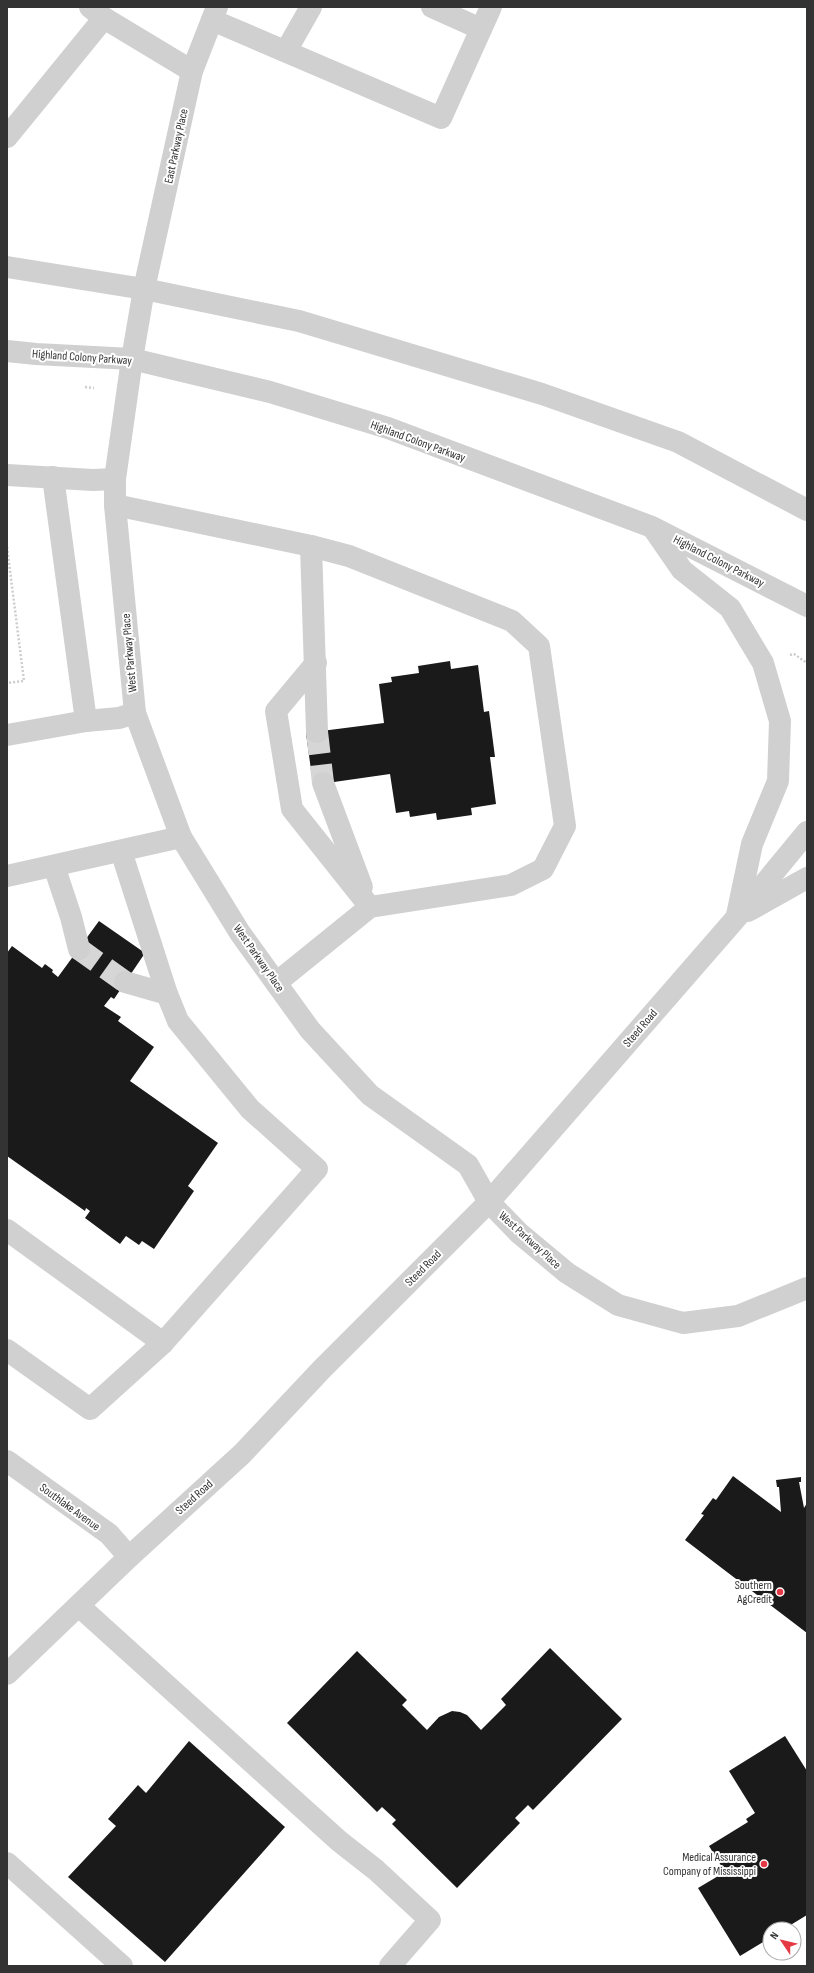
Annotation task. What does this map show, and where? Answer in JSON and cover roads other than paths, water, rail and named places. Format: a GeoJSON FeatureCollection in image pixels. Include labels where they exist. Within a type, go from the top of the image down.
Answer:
{"type":"FeatureCollection","features":[{"type":"Feature","properties":{"kind":"street"},"geometry":{"type":"LineString","coordinates":[[286,51],[311,7]]}},
{"type":"Feature","properties":{"kind":"street"},"geometry":{"type":"LineString","coordinates":[[432,7],[481,29]]}},
{"type":"Feature","properties":{"kind":"street"},"geometry":{"type":"LineString","coordinates":[[215,13],[286,51],[442,118],[491,7]]}},
{"type":"Feature","properties":{"kind":"street"},"geometry":{"type":"LineString","coordinates":[[7,137],[97,13],[192,72]]}},
{"type":"Feature","properties":{"kind":"street","name":"East Parkway Place"},"geometry":{"type":"LineString","coordinates":[[144,288],[192,72],[215,13]]}},
{"type":"Feature","properties":{"kind":"street"},"geometry":{"type":"LineString","coordinates":[[7,268],[144,288],[299,322],[542,394],[678,442],[807,510]]}},
{"type":"Feature","properties":{"kind":"street","name":"West Parkway Place"},"geometry":{"type":"LineString","coordinates":[[144,288],[132,359],[115,479],[116,505],[135,713],[181,837],[240,933],[310,1030],[370,1095],[468,1165],[489,1202],[519,1233],[566,1273],[618,1306],[683,1323],[738,1316],[807,1288]]}},
{"type":"Feature","properties":{"kind":"street","name":"Highland Colony Parkway"},"geometry":{"type":"LineString","coordinates":[[7,351],[132,359],[270,392],[388,428],[652,527],[807,606]]}},
{"type":"Feature","properties":{"kind":"street"},"geometry":{"type":"LineString","coordinates":[[7,475],[115,479]]}},
{"type":"Feature","properties":{"kind":"street"},"geometry":{"type":"LineString","coordinates":[[53,477],[86,721]]}},
{"type":"Feature","properties":{"kind":"street"},"geometry":{"type":"LineString","coordinates":[[116,505],[311,546],[349,556],[512,621],[539,646],[565,826],[543,869],[511,885],[370,907],[276,983]]}},
{"type":"Feature","properties":{"kind":"street"},"geometry":{"type":"LineString","coordinates":[[652,527],[682,570],[730,608],[763,663],[780,721],[778,781],[752,844],[736,918]]}},
{"type":"Feature","properties":{"kind":"street"},"geometry":{"type":"LineString","coordinates":[[311,546],[316,663],[317,732]]}},
{"type":"Feature","properties":{"kind":"street"},"geometry":{"type":"LineString","coordinates":[[316,663],[276,711],[292,809],[370,907]]}},
{"type":"Feature","properties":{"kind":"street"},"geometry":{"type":"LineString","coordinates":[[7,735],[86,721],[119,718],[135,713]]}},
{"type":"Feature","properties":{"kind":"street"},"geometry":{"type":"LineString","coordinates":[[323,783],[370,907]]}},
{"type":"Feature","properties":{"kind":"street","name":"Steed Road"},"geometry":{"type":"LineString","coordinates":[[7,1674],[129,1557],[242,1454],[322,1370],[489,1202],[736,918],[807,832]]}},
{"type":"Feature","properties":{"kind":"street"},"geometry":{"type":"LineString","coordinates":[[7,876],[181,837]]}},
{"type":"Feature","properties":{"kind":"street"},"geometry":{"type":"LineString","coordinates":[[7,1350],[90,1409],[163,1343],[317,1169],[250,1109],[178,1020],[167,994],[121,851]]}},
{"type":"Feature","properties":{"kind":"street"},"geometry":{"type":"LineString","coordinates":[[54,866],[71,917],[79,949]]}},
{"type":"Feature","properties":{"kind":"street"},"geometry":{"type":"LineString","coordinates":[[736,918],[807,878]]}},
{"type":"Feature","properties":{"kind":"street"},"geometry":{"type":"LineString","coordinates":[[125,982],[167,994]]}},
{"type":"Feature","properties":{"kind":"street"},"geometry":{"type":"LineString","coordinates":[[7,1230],[163,1343]]}},
{"type":"Feature","properties":{"kind":"street","name":"Southlake Avenue"},"geometry":{"type":"LineString","coordinates":[[7,1461],[109,1534],[129,1557]]}},
{"type":"Feature","properties":{"kind":"street"},"geometry":{"type":"LineString","coordinates":[[79,1606],[339,1841],[376,1870],[430,1920],[390,1966]]}},
{"type":"Feature","properties":{"kind":"street"},"geometry":{"type":"LineString","coordinates":[[7,1863],[122,1966]]}},
{"type":"Feature","properties":{"kind":"tunnel"},"geometry":{"type":"LineString","coordinates":[[317,732],[323,783]]}},
{"type":"Feature","properties":{"kind":"tunnel"},"geometry":{"type":"LineString","coordinates":[[79,949],[125,982]]}},
{"type":"Feature","properties":{"kind":"place","name":"Southern AgCredit"},"geometry":{"type":"Point","coordinates":[780,1592]}},
{"type":"Feature","properties":{"kind":"place","name":"Medical Assurance Company of Mississippi"},"geometry":{"type":"Point","coordinates":[764,1864]}}]}
